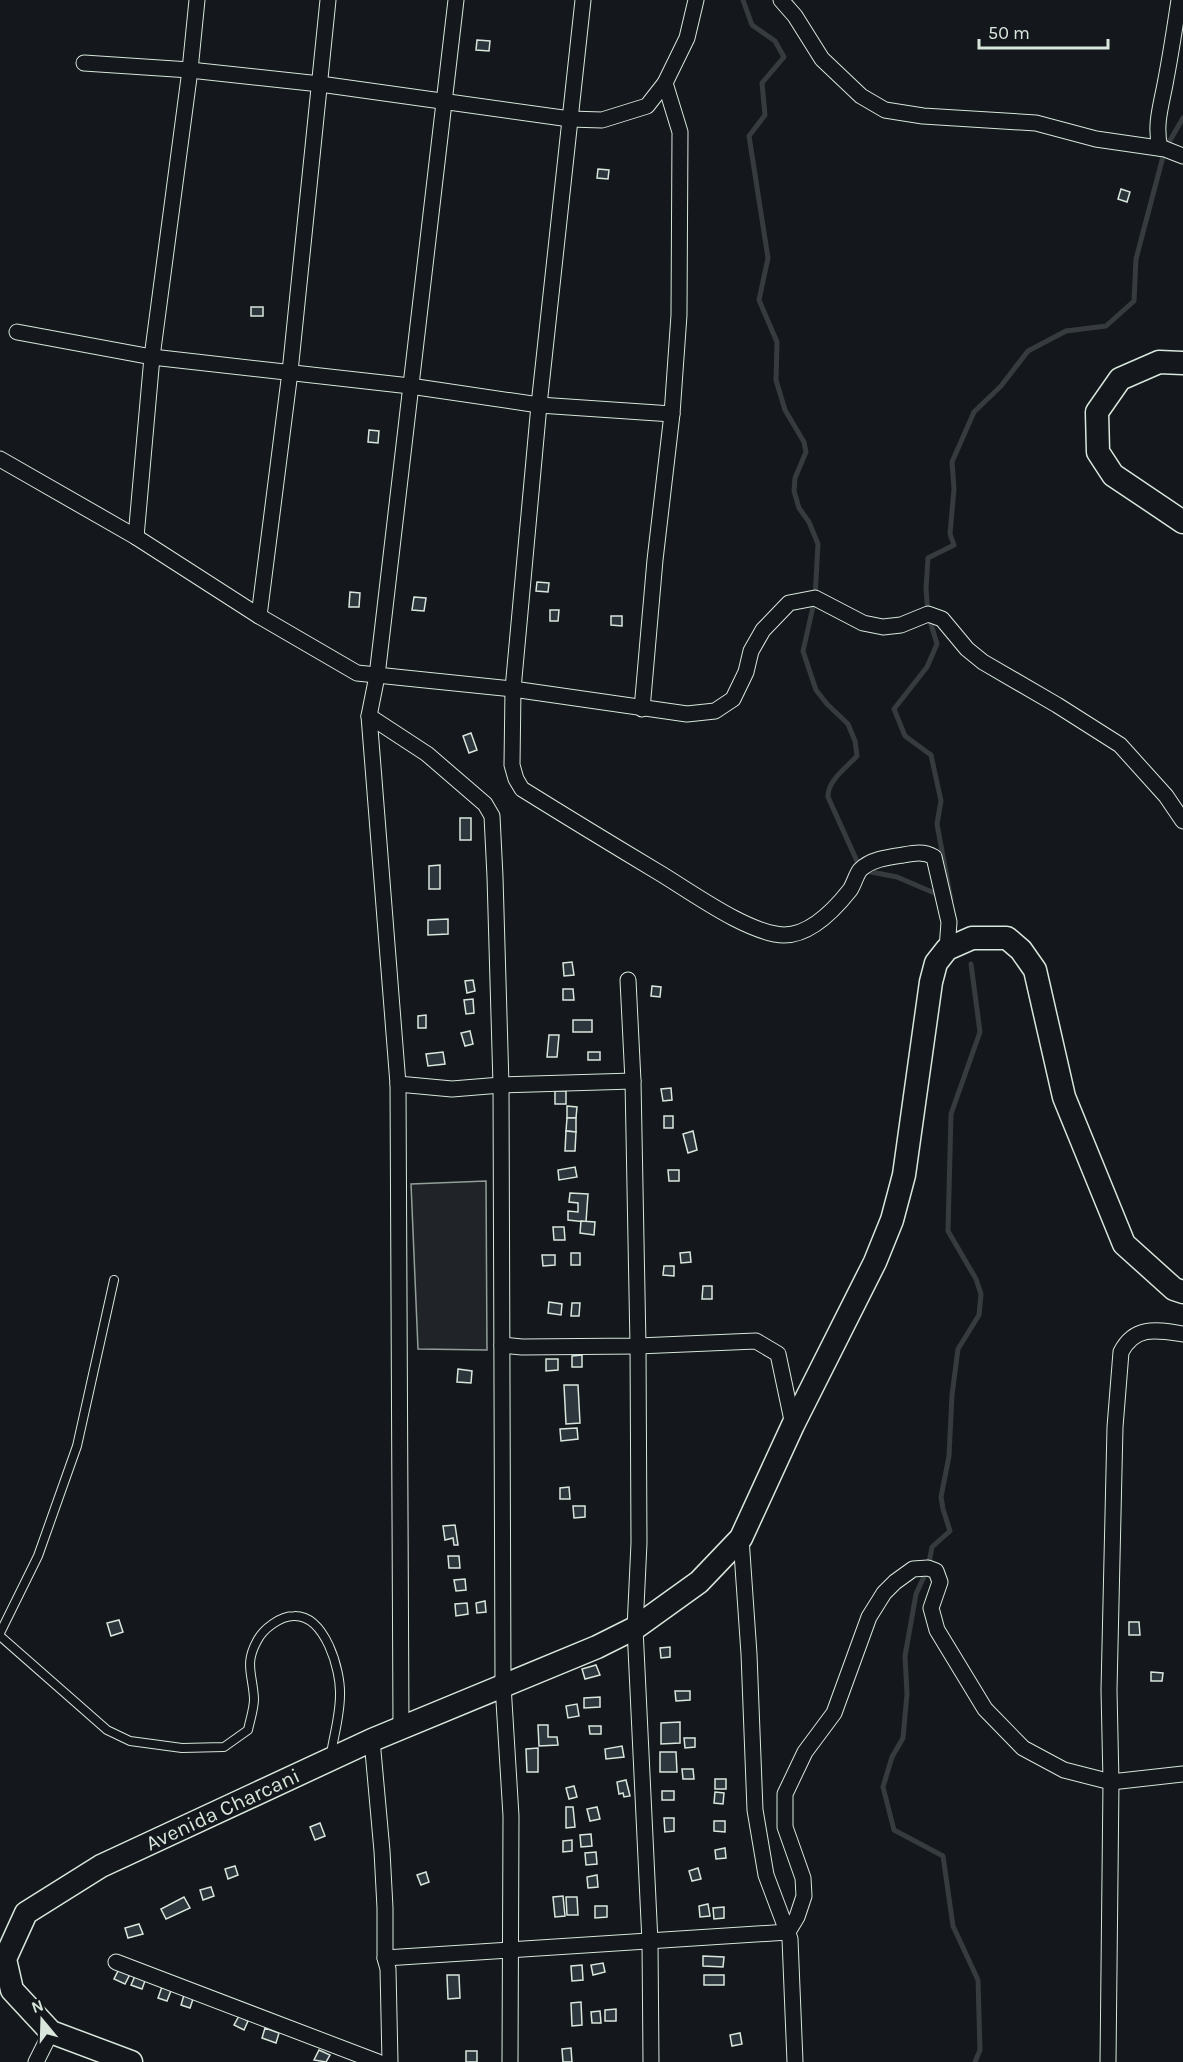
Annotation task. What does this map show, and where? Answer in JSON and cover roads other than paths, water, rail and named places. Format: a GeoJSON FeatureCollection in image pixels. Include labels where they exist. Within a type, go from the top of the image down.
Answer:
{"type":"FeatureCollection","features":[{"type":"Feature","properties":{"kind":"main road"},"geometry":{"type":"LineString","coordinates":[[1183,363],[1159,362],[1120,379],[1097,412],[1098,452],[1113,475],[1183,522]]}},
{"type":"Feature","properties":{"kind":"main road"},"geometry":{"type":"LineString","coordinates":[[957,944],[1007,938],[1021,950],[1035,970],[1064,1097],[1125,1244],[1174,1289],[1183,1292]]}},
{"type":"Feature","properties":{"kind":"main road","name":"Avenida Charcani"},"geometry":{"type":"LineString","coordinates":[[131,2062],[51,2032],[6,1984],[5,1959],[26,1913],[100,1866],[401,1727],[597,1647],[635,1628],[699,1582],[741,1538],[793,1425],[875,1262],[892,1220],[904,1174],[931,982],[936,963],[957,944]]}},
{"type":"Feature","properties":{"kind":"street"},"geometry":{"type":"LineString","coordinates":[[136,537],[153,357],[197,0]]}},
{"type":"Feature","properties":{"kind":"street"},"geometry":{"type":"LineString","coordinates":[[259,616],[290,372],[328,0]]}},
{"type":"Feature","properties":{"kind":"street"},"geometry":{"type":"LineString","coordinates":[[401,1727],[398,1084],[369,716],[377,676],[456,0]]}},
{"type":"Feature","properties":{"kind":"street"},"geometry":{"type":"LineString","coordinates":[[583,0],[539,405],[513,689],[512,765],[516,779],[522,789],[714,907],[750,926],[782,935],[805,930],[825,916],[850,889],[861,870],[875,861],[905,854],[928,854],[934,857],[949,922],[957,944]]}},
{"type":"Feature","properties":{"kind":"street"},"geometry":{"type":"LineString","coordinates":[[84,63],[190,70],[320,84],[570,119],[602,120],[647,106],[665,83],[687,38],[696,0]]}},
{"type":"Feature","properties":{"kind":"street"},"geometry":{"type":"LineString","coordinates":[[781,0],[795,16],[822,59],[861,96],[885,110],[922,116],[1036,123],[1095,139],[1160,148],[1183,156]]}},
{"type":"Feature","properties":{"kind":"street"},"geometry":{"type":"LineString","coordinates":[[1160,148],[1157,120],[1179,0]]}},
{"type":"Feature","properties":{"kind":"street"},"geometry":{"type":"LineString","coordinates":[[642,709],[655,560],[672,414],[679,315],[680,132],[665,83]]}},
{"type":"Feature","properties":{"kind":"street"},"geometry":{"type":"LineString","coordinates":[[17,332],[153,357],[410,386],[539,405],[672,414]]}},
{"type":"Feature","properties":{"kind":"street"},"geometry":{"type":"LineString","coordinates":[[0,459],[136,537],[259,616],[357,673],[513,689],[687,714],[715,711],[733,699],[746,672],[750,651],[763,630],[789,603],[814,598],[863,622],[883,627],[901,625],[928,614],[942,619],[967,649],[983,662],[1058,705],[1120,745],[1166,796],[1183,821]]}},
{"type":"Feature","properties":{"kind":"street"},"geometry":{"type":"LineString","coordinates":[[369,716],[427,754],[485,804],[492,816],[501,1085],[503,1685],[511,1816],[510,2062]]}},
{"type":"Feature","properties":{"kind":"street"},"geometry":{"type":"LineString","coordinates":[[628,980],[633,1082],[638,1346],[639,1543],[635,1628],[650,1942],[651,2062]]}},
{"type":"Feature","properties":{"kind":"street"},"geometry":{"type":"LineString","coordinates":[[398,1084],[452,1089],[501,1085],[633,1082]]}},
{"type":"Feature","properties":{"kind":"street"},"geometry":{"type":"LineString","coordinates":[[1108,2062],[1111,1782],[1109,1690],[1115,1427],[1121,1352],[1127,1341],[1137,1334],[1156,1330],[1183,1334]]}},
{"type":"Feature","properties":{"kind":"street"},"geometry":{"type":"LineString","coordinates":[[502,1345],[522,1347],[638,1346],[756,1341],[778,1354],[793,1425]]}},
{"type":"Feature","properties":{"kind":"street"},"geometry":{"type":"LineString","coordinates":[[741,1538],[749,1654],[755,1810],[766,1875],[790,1939],[795,2062]]}},
{"type":"Feature","properties":{"kind":"street"},"geometry":{"type":"LineString","coordinates":[[788,1932],[797,1917],[804,1896],[803,1878],[785,1827],[785,1794],[805,1752],[834,1713],[869,1617],[884,1593],[913,1569],[928,1568],[936,1571],[940,1582],[931,1608],[937,1630],[985,1709],[1023,1748],[1065,1770],[1111,1782],[1183,1774]]}},
{"type":"Feature","properties":{"kind":"street"},"geometry":{"type":"LineString","coordinates":[[372,1740],[385,1897],[385,1958],[388,1969],[390,2062]]}},
{"type":"Feature","properties":{"kind":"street"},"geometry":{"type":"LineString","coordinates":[[385,1958],[788,1932]]}},
{"type":"Feature","properties":{"kind":"street"},"geometry":{"type":"LineString","coordinates":[[116,1962],[378,2062]]}},
{"type":"Feature","properties":{"kind":"street"},"geometry":{"type":"LineString","coordinates":[[36,2062],[51,2032]]}},
{"type":"Feature","properties":{"kind":"lane"},"geometry":{"type":"LineString","coordinates":[[114,1280],[77,1446],[38,1556],[0,1635],[107,1730],[130,1741],[182,1748],[224,1747],[248,1730],[254,1700],[249,1661],[258,1639],[274,1623],[291,1616],[304,1616],[320,1629],[335,1659],[340,1695],[330,1761]]}},
{"type":"Feature","properties":{"kind":"waterway"},"geometry":{"type":"LineString","coordinates":[[743,0],[752,25],[775,41],[784,57],[762,83],[765,115],[749,136],[768,258],[759,300],[777,342],[776,380],[785,410],[804,442],[806,452],[795,478],[794,491],[799,508],[809,522],[818,544],[815,598],[803,651],[816,690],[848,724],[855,741],[857,756],[834,780],[828,797],[861,870],[897,877],[939,895]]}},
{"type":"Feature","properties":{"kind":"waterway"},"geometry":{"type":"LineString","coordinates":[[951,900],[937,824],[941,801],[931,755],[905,736],[894,709],[927,667],[937,644],[928,614],[926,589],[928,558],[954,545],[950,534],[954,489],[952,462],[974,412],[1001,386],[1028,351],[1066,331],[1106,326],[1134,301],[1136,259],[1165,149],[1183,118]]}},
{"type":"Feature","properties":{"kind":"waterway"},"geometry":{"type":"LineString","coordinates":[[971,964],[980,1032],[951,1114],[948,1231],[976,1279],[981,1294],[979,1315],[958,1349],[952,1395],[949,1456],[941,1497],[950,1531],[932,1547],[928,1568],[916,1594],[905,1656],[907,1694],[903,1738],[892,1757],[883,1787],[894,1830],[943,1856],[953,1926],[978,1980],[980,2050],[975,2062]]}}]}
